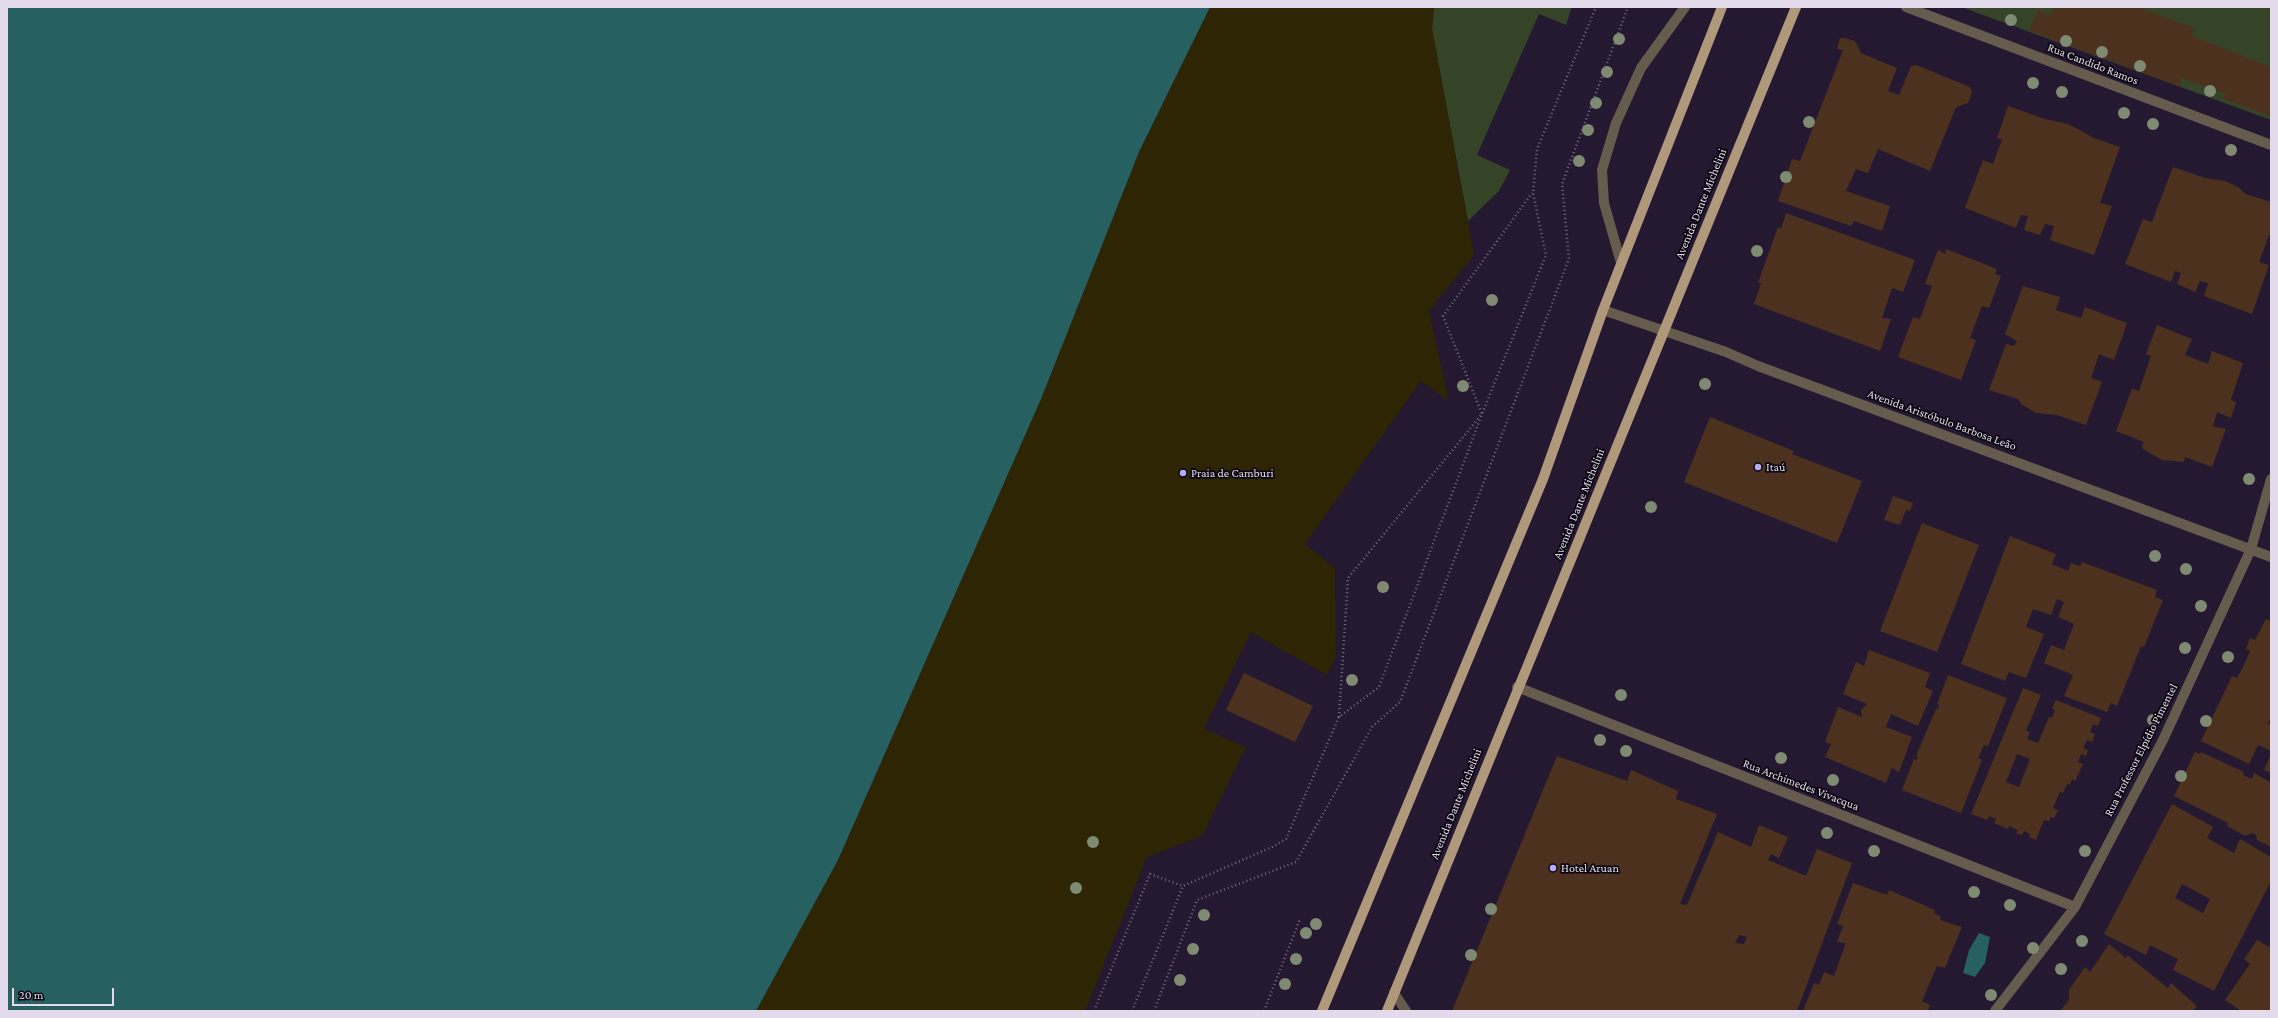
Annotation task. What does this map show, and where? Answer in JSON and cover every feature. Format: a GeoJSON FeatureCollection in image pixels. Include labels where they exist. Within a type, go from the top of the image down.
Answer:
{"type":"FeatureCollection","features":[{"type":"Feature","properties":{"kind":"main road"},"geometry":{"type":"LineString","coordinates":[[1322,1011],[1543,478],[1603,310],[1722,7]]}},
{"type":"Feature","properties":{"kind":"main road","name":"Avenida Dante Michelini"},"geometry":{"type":"LineString","coordinates":[[1387,1011],[1517,687],[1796,7]]}},
{"type":"Feature","properties":{"kind":"street"},"geometry":{"type":"LineString","coordinates":[[1621,263],[1604,203],[1602,170],[1616,123],[1641,68],[1685,7]]}},
{"type":"Feature","properties":{"kind":"street","name":"Rua Candido Ramos"},"geometry":{"type":"LineString","coordinates":[[1906,7],[2271,145]]}},
{"type":"Feature","properties":{"kind":"street","name":"Avenida Aristóbulo Barbosa Leão"},"geometry":{"type":"LineString","coordinates":[[1603,310],[1663,329],[2271,557]]}},
{"type":"Feature","properties":{"kind":"street","name":"Rua Professor Elpídio Pimentel"},"geometry":{"type":"LineString","coordinates":[[1995,1011],[2075,907],[2163,740],[2251,549],[2271,479]]}},
{"type":"Feature","properties":{"kind":"street","name":"Rua Archimedes Vivacqua"},"geometry":{"type":"LineString","coordinates":[[1517,687],[2075,907]]}},
{"type":"Feature","properties":{"kind":"street"},"geometry":{"type":"LineString","coordinates":[[1394,993],[1406,1011]]}},
{"type":"Feature","properties":{"kind":"path"},"geometry":{"type":"LineString","coordinates":[[1339,717],[1379,687],[1482,414],[1546,255],[1533,193],[1537,149],[1596,7]]}},
{"type":"Feature","properties":{"kind":"path"},"geometry":{"type":"LineString","coordinates":[[1154,1011],[1197,900],[1296,862],[1372,727],[1400,702],[1569,259],[1562,184],[1628,7]]}},
{"type":"Feature","properties":{"kind":"path"},"geometry":{"type":"LineString","coordinates":[[1482,414],[1443,316],[1533,193]]}},
{"type":"Feature","properties":{"kind":"path"},"geometry":{"type":"LineString","coordinates":[[1094,1011],[1150,874],[1183,886],[1272,847],[1286,839],[1339,717],[1348,578],[1482,414]]}},
{"type":"Feature","properties":{"kind":"path"},"geometry":{"type":"LineString","coordinates":[[1132,1011],[1183,886]]}},
{"type":"Feature","properties":{"kind":"path"},"geometry":{"type":"LineString","coordinates":[[1264,1011],[1300,919]]}},
{"type":"Feature","properties":{"kind":"shaded area"},"geometry":{"type":"Polygon","coordinates":[[[7,7],[1210,7],[1139,152],[1041,399],[838,860],[756,1011],[7,1011],[7,7]]]}},
{"type":"Feature","properties":{"kind":"shaded area"},"geometry":{"type":"Polygon","coordinates":[[[1434,7],[1572,7],[1566,25],[1539,14],[1477,155],[1510,170],[1499,191],[1468,221],[1432,29],[1434,7]]]}},
{"type":"Feature","properties":{"kind":"shaded area"},"geometry":{"type":"Polygon","coordinates":[[[1961,7],[2271,7],[2271,120],[1961,7]]]}},
{"type":"Feature","properties":{"kind":"shaded area"},"geometry":{"type":"Polygon","coordinates":[[[1979,933],[1990,937],[1985,963],[1975,977],[1963,973],[1969,950],[1979,933]]]}},
{"type":"Feature","properties":{"kind":"sand","name":"Praia de Camburi"},"geometry":{"type":"Polygon","coordinates":[[[1210,7],[1434,7],[1432,29],[1474,255],[1429,311],[1449,401],[1421,381],[1305,544],[1335,568],[1336,656],[1327,675],[1251,632],[1204,729],[1246,747],[1202,836],[1147,857],[1085,1011],[756,1011],[838,860],[1041,399],[1139,152],[1210,7]]]}},
{"type":"Feature","properties":{"kind":"building"},"geometry":{"type":"Polygon","coordinates":[[[2053,7],[2138,7],[2194,28],[2192,36],[2271,67],[2271,116],[2223,99],[2226,94],[2182,78],[2179,86],[2030,31],[2038,10],[2050,16],[2053,7]]]}},
{"type":"Feature","properties":{"kind":"building"},"geometry":{"type":"Polygon","coordinates":[[[1840,38],[1855,41],[1861,53],[1897,68],[1888,91],[1899,95],[1911,66],[1916,65],[1970,87],[1972,92],[1968,103],[1956,107],[1930,171],[1878,149],[1868,173],[1856,169],[1846,191],[1890,206],[1882,231],[1854,221],[1851,226],[1778,201],[1792,159],[1800,161],[1843,50],[1837,49],[1840,38]]]}},
{"type":"Feature","properties":{"kind":"building"},"geometry":{"type":"Polygon","coordinates":[[[2008,106],[2045,119],[2068,124],[2091,137],[2120,147],[2100,203],[2112,206],[2094,255],[2050,240],[2054,226],[2045,224],[2040,235],[2024,230],[2028,216],[2021,215],[2016,228],[1965,208],[1983,160],[1993,164],[2002,140],[1997,138],[2008,106]]]}},
{"type":"Feature","properties":{"kind":"building"},"geometry":{"type":"Polygon","coordinates":[[[2173,167],[2205,178],[2225,181],[2238,187],[2246,194],[2271,202],[2271,235],[2269,235],[2259,262],[2269,265],[2252,314],[2204,296],[2208,283],[2200,281],[2195,292],[2177,284],[2181,273],[2175,271],[2171,282],[2125,264],[2143,219],[2152,222],[2173,167]]]}},
{"type":"Feature","properties":{"kind":"building"},"geometry":{"type":"Polygon","coordinates":[[[1786,213],[1915,260],[1903,292],[1893,288],[1891,291],[1882,318],[1891,319],[1880,351],[1754,304],[1761,283],[1758,283],[1778,227],[1781,229],[1786,213]]]}},
{"type":"Feature","properties":{"kind":"building"},"geometry":{"type":"Polygon","coordinates":[[[1946,249],[1997,269],[1995,274],[2001,276],[1989,308],[1982,306],[1970,338],[1976,340],[1961,380],[1898,357],[1913,317],[1920,319],[1932,286],[1925,284],[1938,250],[1945,254],[1946,249]]]}},
{"type":"Feature","properties":{"kind":"building"},"geometry":{"type":"Polygon","coordinates":[[[2023,286],[2060,297],[2056,310],[2081,318],[2085,307],[2127,323],[2114,360],[2099,354],[2091,378],[2102,382],[2086,425],[2057,415],[2036,413],[2021,404],[2018,399],[1989,390],[2006,344],[2014,346],[2017,341],[2005,334],[2023,286]]]}},
{"type":"Feature","properties":{"kind":"building"},"geometry":{"type":"Polygon","coordinates":[[[2157,325],[2192,339],[2185,355],[2208,364],[2212,351],[2243,363],[2231,400],[2236,402],[2231,418],[2217,412],[2213,426],[2226,429],[2212,467],[2185,457],[2184,462],[2162,460],[2143,449],[2142,446],[2144,442],[2116,431],[2132,389],[2139,391],[2151,356],[2146,354],[2157,325]]]}},
{"type":"Feature","properties":{"kind":"building","name":"Itaú"},"geometry":{"type":"Polygon","coordinates":[[[1710,417],[1794,451],[1792,454],[1862,481],[1837,543],[1684,482],[1710,417]]]}},
{"type":"Feature","properties":{"kind":"building"},"geometry":{"type":"Polygon","coordinates":[[[1893,496],[1913,503],[1910,511],[1906,510],[1900,525],[1884,520],[1893,496]]]}},
{"type":"Feature","properties":{"kind":"building"},"geometry":{"type":"Polygon","coordinates":[[[1922,523],[1979,545],[1937,652],[1880,631],[1922,523]]]}},
{"type":"Feature","properties":{"kind":"building"},"geometry":{"type":"Polygon","coordinates":[[[2010,536],[2056,554],[2052,564],[2068,571],[2071,563],[2080,566],[2082,562],[2157,590],[2155,597],[2163,600],[2144,647],[2141,646],[2117,706],[2111,703],[2107,712],[2064,696],[2073,675],[2044,663],[2051,645],[2064,650],[2074,624],[2058,617],[2064,602],[2057,599],[2051,615],[2033,609],[2026,627],[2044,634],[2026,678],[2009,672],[2005,681],[1961,664],[2010,536]]]}},
{"type":"Feature","properties":{"kind":"building"},"geometry":{"type":"Polygon","coordinates":[[[2266,619],[2271,621],[2271,717],[2268,723],[2271,725],[2271,751],[2258,745],[2249,764],[2201,741],[2232,676],[2237,678],[2243,667],[2250,651],[2246,649],[2250,638],[2255,640],[2266,619]]]}},
{"type":"Feature","properties":{"kind":"building"},"geometry":{"type":"Polygon","coordinates":[[[1869,650],[1930,673],[1925,687],[1933,691],[1918,726],[1891,714],[1886,727],[1912,737],[1899,772],[1892,768],[1886,783],[1825,757],[1831,744],[1825,742],[1838,707],[1862,717],[1861,710],[1867,704],[1843,694],[1856,662],[1864,666],[1869,650]]]}},
{"type":"Feature","properties":{"kind":"building"},"geometry":{"type":"Polygon","coordinates":[[[1244,673],[1313,706],[1295,742],[1226,710],[1244,673]]]}},
{"type":"Feature","properties":{"kind":"building"},"geometry":{"type":"Polygon","coordinates":[[[1948,675],[2007,698],[1988,746],[1984,745],[1978,758],[1982,760],[1961,813],[1902,790],[1914,759],[1917,760],[1918,757],[1916,756],[1936,709],[1938,709],[1939,705],[1937,704],[1948,675]]]}},
{"type":"Feature","properties":{"kind":"building"},"geometry":{"type":"Polygon","coordinates":[[[2023,688],[2041,695],[2026,731],[2030,732],[2027,739],[2038,743],[2049,717],[2052,718],[2055,710],[2052,708],[2056,700],[2101,718],[2098,726],[2093,724],[2090,732],[2095,734],[2092,742],[2087,740],[2083,748],[2088,750],[2086,756],[2081,754],[2078,762],[2083,764],[2075,781],[2072,779],[2070,785],[2067,784],[2063,793],[2060,792],[2053,808],[2058,810],[2054,818],[2051,817],[2049,821],[2044,820],[2036,840],[2029,837],[2030,834],[2024,831],[2022,835],[2016,833],[2018,830],[2009,826],[2008,829],[1994,823],[1996,819],[1989,816],[1987,820],[1971,814],[2023,688]],[[2017,754],[2006,782],[2019,787],[2030,759],[2017,754]]]}},
{"type":"Feature","properties":{"kind":"building"},"geometry":{"type":"Polygon","coordinates":[[[2195,752],[2200,754],[2201,752],[2244,772],[2243,775],[2252,779],[2254,773],[2270,782],[2271,847],[2257,840],[2256,835],[2252,833],[2245,836],[2227,826],[2228,823],[2174,796],[2195,752]]]}},
{"type":"Feature","properties":{"kind":"building"},"geometry":{"type":"Polygon","coordinates":[[[2271,754],[2271,773],[2264,770],[2271,754]]]}},
{"type":"Feature","properties":{"kind":"building"},"geometry":{"type":"Polygon","coordinates":[[[1557,756],[1627,781],[1631,770],[1678,791],[1676,799],[1717,814],[1680,904],[1687,905],[1718,832],[1751,847],[1759,825],[1788,837],[1779,858],[1771,854],[1768,860],[1806,876],[1817,849],[1852,863],[1797,1011],[1452,1011],[1557,756]],[[1739,935],[1735,943],[1744,944],[1747,937],[1739,935]]]}},
{"type":"Feature","properties":{"kind":"building"},"geometry":{"type":"Polygon","coordinates":[[[2172,804],[2213,827],[2207,838],[2234,853],[2240,839],[2271,857],[2271,881],[2214,991],[2173,970],[2178,959],[2150,945],[2146,955],[2104,934],[2172,804]],[[2182,884],[2175,898],[2203,913],[2210,899],[2182,884]]]}},
{"type":"Feature","properties":{"kind":"building"},"geometry":{"type":"Polygon","coordinates":[[[1853,883],[1887,895],[1889,890],[1935,910],[1934,913],[1941,917],[1940,920],[1962,927],[1945,968],[1937,966],[1922,1001],[1930,1005],[1928,1011],[1803,1011],[1814,983],[1819,985],[1824,972],[1834,976],[1846,943],[1837,942],[1843,926],[1837,924],[1853,883]]]}},
{"type":"Feature","properties":{"kind":"building"},"geometry":{"type":"Polygon","coordinates":[[[2257,940],[2271,948],[2271,1011],[2241,1011],[2225,1000],[2250,964],[2244,959],[2257,940]]]}},
{"type":"Feature","properties":{"kind":"building"},"geometry":{"type":"Polygon","coordinates":[[[2109,944],[2126,958],[2127,955],[2168,988],[2171,983],[2197,1006],[2193,1011],[2060,1011],[2069,1000],[2069,990],[2085,967],[2090,972],[2109,944]]]}},
{"type":"Feature","properties":{"kind":"place","name":"Itaú"},"geometry":{"type":"Point","coordinates":[1758,467]}},
{"type":"Feature","properties":{"kind":"place","name":"Praia de Camburi"},"geometry":{"type":"Point","coordinates":[1183,473]}},
{"type":"Feature","properties":{"kind":"place","name":"Hotel Aruan"},"geometry":{"type":"Point","coordinates":[1553,868]}}]}
